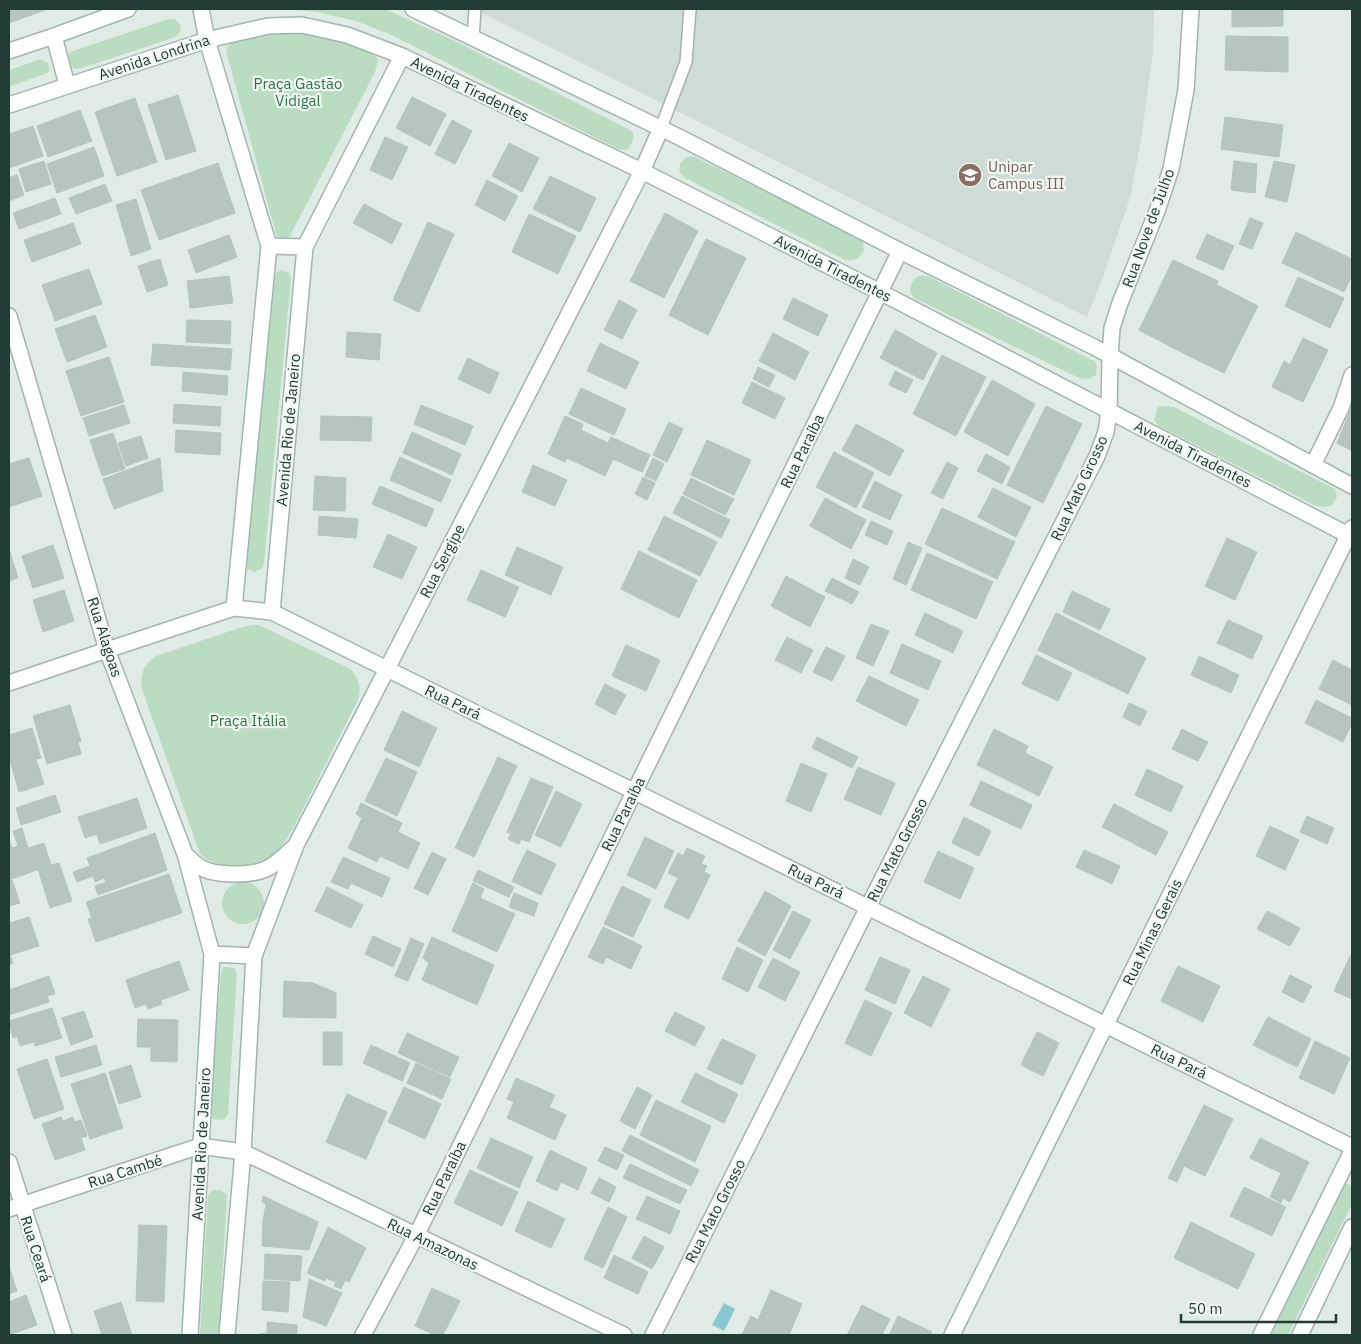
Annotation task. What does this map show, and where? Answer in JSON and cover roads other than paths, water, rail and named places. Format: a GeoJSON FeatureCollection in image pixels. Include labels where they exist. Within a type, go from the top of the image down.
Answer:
{"type":"FeatureCollection","features":[{"type":"Feature","properties":{"kind":"street"},"geometry":{"type":"LineString","coordinates":[[9,51],[128,9]]}},
{"type":"Feature","properties":{"kind":"street"},"geometry":{"type":"LineString","coordinates":[[201,9],[207,40],[269,246],[234,608]]}},
{"type":"Feature","properties":{"kind":"street"},"geometry":{"type":"LineString","coordinates":[[413,9],[661,128],[1110,356],[1352,486]]}},
{"type":"Feature","properties":{"kind":"street","name":"Rua Nove de Julho"},"geometry":{"type":"LineString","coordinates":[[1110,356],[1112,328],[1120,303],[1158,211],[1171,169],[1186,90],[1191,9]]}},
{"type":"Feature","properties":{"kind":"street","name":"Avenida Londrina"},"geometry":{"type":"LineString","coordinates":[[9,105],[207,40],[268,26],[302,25]]}},
{"type":"Feature","properties":{"kind":"street","name":"Avenida Tiradentes"},"geometry":{"type":"LineString","coordinates":[[302,25],[347,35],[402,56],[642,171],[1351,533]]}},
{"type":"Feature","properties":{"kind":"street"},"geometry":{"type":"LineString","coordinates":[[54,36],[67,85]]}},
{"type":"Feature","properties":{"kind":"street"},"geometry":{"type":"LineString","coordinates":[[269,246],[304,247],[402,56]]}},
{"type":"Feature","properties":{"kind":"street","name":"Rua Sergipe"},"geometry":{"type":"LineString","coordinates":[[254,956],[296,845],[642,171],[661,128]]}},
{"type":"Feature","properties":{"kind":"street","name":"Avenida Rio de Janeiro"},"geometry":{"type":"LineString","coordinates":[[272,612],[304,247]]}},
{"type":"Feature","properties":{"kind":"street","name":"Rua Paraíba"},"geometry":{"type":"LineString","coordinates":[[364,1335],[416,1236],[900,251]]}},
{"type":"Feature","properties":{"kind":"street","name":"Rua Alagoas"},"geometry":{"type":"LineString","coordinates":[[9,316],[107,650],[185,854],[212,954]]}},
{"type":"Feature","properties":{"kind":"street","name":"Rua Mato Grosso"},"geometry":{"type":"LineString","coordinates":[[653,1335],[1098,456],[1106,432],[1109,411],[1110,356]]}},
{"type":"Feature","properties":{"kind":"street"},"geometry":{"type":"LineString","coordinates":[[1313,465],[1341,408],[1352,375]]}},
{"type":"Feature","properties":{"kind":"street","name":"Rua Minas Gerais"},"geometry":{"type":"LineString","coordinates":[[952,1335],[1351,533]]}},
{"type":"Feature","properties":{"kind":"street"},"geometry":{"type":"LineString","coordinates":[[9,683],[234,608],[272,612]]}},
{"type":"Feature","properties":{"kind":"street","name":"Rua Pará"},"geometry":{"type":"LineString","coordinates":[[272,612],[1352,1146]]}},
{"type":"Feature","properties":{"kind":"street"},"geometry":{"type":"LineString","coordinates":[[185,854],[200,868],[216,874],[237,875],[265,870],[296,845]]}},
{"type":"Feature","properties":{"kind":"street"},"geometry":{"type":"LineString","coordinates":[[212,954],[254,956],[243,1152],[227,1335]]}},
{"type":"Feature","properties":{"kind":"street","name":"Avenida Rio de Janeiro"},"geometry":{"type":"LineString","coordinates":[[190,1335],[212,954]]}},
{"type":"Feature","properties":{"kind":"street","name":"Rua Cambé"},"geometry":{"type":"LineString","coordinates":[[16,1207],[200,1146],[243,1152]]}},
{"type":"Feature","properties":{"kind":"street"},"geometry":{"type":"LineString","coordinates":[[1261,1335],[1352,1151]]}},
{"type":"Feature","properties":{"kind":"street","name":"Rua Amazonas"},"geometry":{"type":"LineString","coordinates":[[243,1152],[624,1335]]}},
{"type":"Feature","properties":{"kind":"street","name":"Rua Ceará"},"geometry":{"type":"LineString","coordinates":[[9,1162],[16,1207],[64,1335]]}},
{"type":"Feature","properties":{"kind":"street"},"geometry":{"type":"LineString","coordinates":[[1300,1335],[1352,1227]]}},
{"type":"Feature","properties":{"kind":"lane"},"geometry":{"type":"LineString","coordinates":[[473,38],[475,9]]}},
{"type":"Feature","properties":{"kind":"lane"},"geometry":{"type":"LineString","coordinates":[[661,128],[686,62],[690,9]]}},
{"type":"Feature","properties":{"kind":"water"},"geometry":{"type":"Polygon","coordinates":[[[724,1303],[735,1309],[724,1331],[712,1325],[724,1303]]]}},
{"type":"Feature","properties":{"kind":"place","name":"Unipar Campus III"},"geometry":{"type":"Point","coordinates":[970,175]}},
{"type":"Feature","properties":{"kind":"park label","name":"Praça Gastão Vidigal"},"geometry":{"type":"Point","coordinates":[298,92]}},
{"type":"Feature","properties":{"kind":"park label","name":"Praça Itália"},"geometry":{"type":"Point","coordinates":[248,720]}}]}
